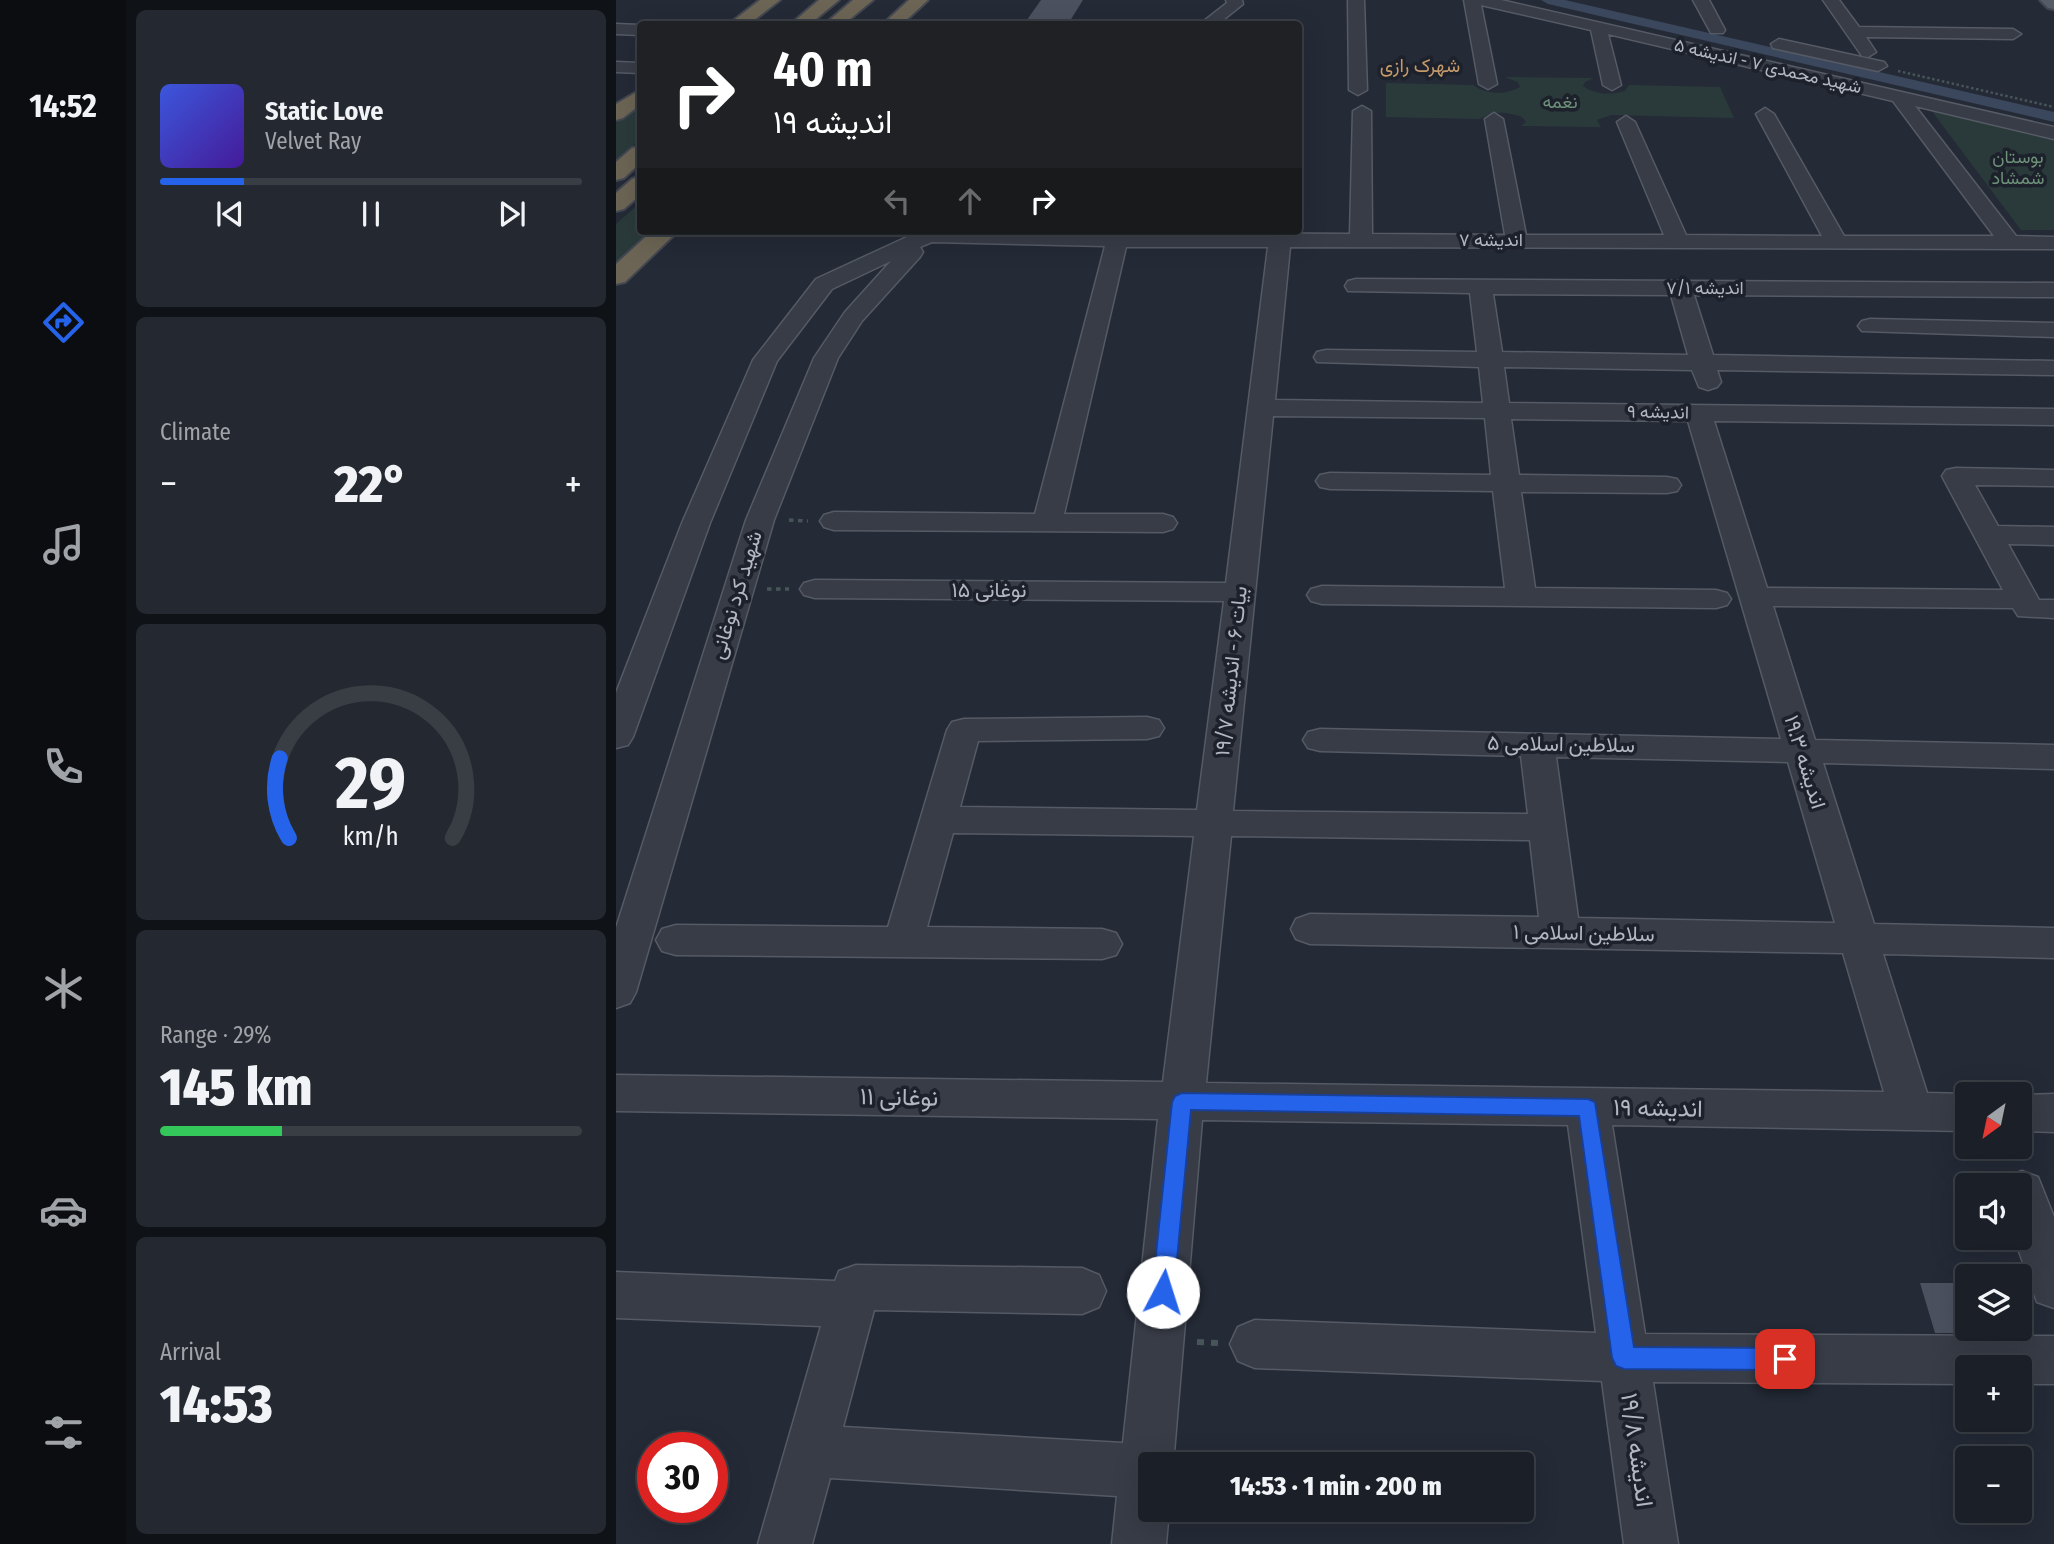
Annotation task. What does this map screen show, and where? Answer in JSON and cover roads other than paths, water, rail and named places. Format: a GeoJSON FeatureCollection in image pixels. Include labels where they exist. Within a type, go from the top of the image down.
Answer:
{"type":"FeatureCollection","features":[{"type":"Feature","properties":{"kind":"highway"},"geometry":{"type":"LineString","coordinates":[[742,21],[771,0]]}},
{"type":"Feature","properties":{"kind":"highway"},"geometry":{"type":"LineString","coordinates":[[770,21],[787,0]]}},
{"type":"Feature","properties":{"kind":"highway"},"geometry":{"type":"LineString","coordinates":[[804,21],[830,0]]}},
{"type":"Feature","properties":{"kind":"highway"},"geometry":{"type":"LineString","coordinates":[[838,21],[864,0]]}},
{"type":"Feature","properties":{"kind":"highway"},"geometry":{"type":"LineString","coordinates":[[881,21],[892,0]]}},
{"type":"Feature","properties":{"kind":"highway"},"geometry":{"type":"LineString","coordinates":[[895,21],[919,0]]}},
{"type":"Feature","properties":{"kind":"highway"},"geometry":{"type":"LineString","coordinates":[[616,173],[637,156]]}},
{"type":"Feature","properties":{"kind":"highway"},"geometry":{"type":"LineString","coordinates":[[616,204],[637,186]]}},
{"type":"Feature","properties":{"kind":"highway"},"geometry":{"type":"LineString","coordinates":[[616,274],[662,235]]}},
{"type":"Feature","properties":{"kind":"main road"},"geometry":{"type":"LineString","coordinates":[[2049,0],[2054,4]]}},
{"type":"Feature","properties":{"kind":"street"},"geometry":{"type":"LineString","coordinates":[[1356,0],[1358,90]]}},
{"type":"Feature","properties":{"kind":"street"},"geometry":{"type":"LineString","coordinates":[[1472,0],[1488,84]]}},
{"type":"Feature","properties":{"kind":"street","name":"شهید محمدی ۷ - اندیشه ۵"},"geometry":{"type":"LineString","coordinates":[[1481,0],[2054,133]]}},
{"type":"Feature","properties":{"kind":"street"},"geometry":{"type":"LineString","coordinates":[[1690,24],[1723,32],[1701,0]]}},
{"type":"Feature","properties":{"kind":"street"},"geometry":{"type":"LineString","coordinates":[[1757,39],[1878,66],[1831,0]]}},
{"type":"Feature","properties":{"kind":"street"},"geometry":{"type":"LineString","coordinates":[[1212,21],[1234,2]]}},
{"type":"Feature","properties":{"kind":"street"},"geometry":{"type":"LineString","coordinates":[[1234,2],[1237,21]]}},
{"type":"Feature","properties":{"kind":"street"},"geometry":{"type":"LineString","coordinates":[[1598,27],[1612,85]]}},
{"type":"Feature","properties":{"kind":"street"},"geometry":{"type":"LineString","coordinates":[[616,29],[637,30]]}},
{"type":"Feature","properties":{"kind":"street"},"geometry":{"type":"LineString","coordinates":[[1854,33],[2013,33]]}},
{"type":"Feature","properties":{"kind":"street"},"geometry":{"type":"LineString","coordinates":[[1780,69],[1811,51]]}},
{"type":"Feature","properties":{"kind":"street"},"geometry":{"type":"LineString","coordinates":[[1734,59],[1746,80]]}},
{"type":"Feature","properties":{"kind":"street"},"geometry":{"type":"LineString","coordinates":[[616,67],[637,68]]}},
{"type":"Feature","properties":{"kind":"street"},"geometry":{"type":"LineString","coordinates":[[1899,97],[2008,242]]}},
{"type":"Feature","properties":{"kind":"street"},"geometry":{"type":"LineString","coordinates":[[1361,241],[1362,111]]}},
{"type":"Feature","properties":{"kind":"street"},"geometry":{"type":"LineString","coordinates":[[1765,114],[1836,241]]}},
{"type":"Feature","properties":{"kind":"street"},"geometry":{"type":"LineString","coordinates":[[1494,119],[1516,239]]}},
{"type":"Feature","properties":{"kind":"street"},"geometry":{"type":"LineString","coordinates":[[1626,122],[1677,240]]}},
{"type":"Feature","properties":{"kind":"street"},"geometry":{"type":"LineString","coordinates":[[616,737],[696,523],[765,360],[824,284],[927,235]]}},
{"type":"Feature","properties":{"kind":"street","name":"شهید کرد نوغانی"},"geometry":{"type":"LineString","coordinates":[[616,992],[760,520],[826,358],[876,289],[929,235]]}},
{"type":"Feature","properties":{"kind":"street","name":"اندیشه ۷"},"geometry":{"type":"LineString","coordinates":[[984,235],[1118,240],[1205,235],[1280,240],[1361,241],[1516,239],[2054,243]]}},
{"type":"Feature","properties":{"kind":"street"},"geometry":{"type":"LineString","coordinates":[[1047,523],[1118,240]]}},
{"type":"Feature","properties":{"kind":"street","name":"بیات ۶ - اندیشه ۱۹/۷"},"geometry":{"type":"LineString","coordinates":[[1148,1452],[1182,1102],[1280,240]]}},
{"type":"Feature","properties":{"kind":"street","name":"اندیشه ۱۹.۳"},"geometry":{"type":"LineString","coordinates":[[1657,266],[1673,288],[1702,362],[1705,404],[1755,597],[1910,1111]]}},
{"type":"Feature","properties":{"kind":"street","name":"اندیشه ۷/۱"},"geometry":{"type":"LineString","coordinates":[[1356,286],[1850,289],[2015,281],[2052,292]]}},
{"type":"Feature","properties":{"kind":"street"},"geometry":{"type":"LineString","coordinates":[[1481,287],[1521,597]]}},
{"type":"Feature","properties":{"kind":"street"},"geometry":{"type":"LineString","coordinates":[[1850,289],[1890,365]]}},
{"type":"Feature","properties":{"kind":"street"},"geometry":{"type":"LineString","coordinates":[[1870,326],[2054,330]]}},
{"type":"Feature","properties":{"kind":"street"},"geometry":{"type":"LineString","coordinates":[[1326,357],[2054,368]]}},
{"type":"Feature","properties":{"kind":"street","name":"اندیشه ۹"},"geometry":{"type":"LineString","coordinates":[[1261,408],[1497,410],[1705,404],[2054,417]]}},
{"type":"Feature","properties":{"kind":"street"},"geometry":{"type":"LineString","coordinates":[[2054,478],[1956,476],[2029,609],[2054,609]]}},
{"type":"Feature","properties":{"kind":"street"},"geometry":{"type":"LineString","coordinates":[[1330,481],[1667,485]]}},
{"type":"Feature","properties":{"kind":"street"},"geometry":{"type":"LineString","coordinates":[[834,521],[1163,523]]}},
{"type":"Feature","properties":{"kind":"street"},"geometry":{"type":"LineString","coordinates":[[1988,535],[2054,536]]}},
{"type":"Feature","properties":{"kind":"street","name":"نوغانی ۱۵"},"geometry":{"type":"LineString","coordinates":[[815,589],[1240,592]]}},
{"type":"Feature","properties":{"kind":"street"},"geometry":{"type":"LineString","coordinates":[[1322,595],[1716,599]]}},
{"type":"Feature","properties":{"kind":"street"},"geometry":{"type":"LineString","coordinates":[[1755,597],[2023,599]]}},
{"type":"Feature","properties":{"kind":"street"},"geometry":{"type":"LineString","coordinates":[[903,942],[964,730],[1147,728]]}},
{"type":"Feature","properties":{"kind":"street","name":"سلاطین اسلامی ۵"},"geometry":{"type":"LineString","coordinates":[[1320,740],[2054,757]]}},
{"type":"Feature","properties":{"kind":"street"},"geometry":{"type":"LineString","coordinates":[[1537,744],[1560,932]]}},
{"type":"Feature","properties":{"kind":"street"},"geometry":{"type":"LineString","coordinates":[[938,820],[1547,827]]}},
{"type":"Feature","properties":{"kind":"street","name":"سلاطین اسلامی ۱"},"geometry":{"type":"LineString","coordinates":[[1310,929],[2054,943]]}},
{"type":"Feature","properties":{"kind":"street"},"geometry":{"type":"LineString","coordinates":[[676,940],[1102,944]]}},
{"type":"Feature","properties":{"kind":"street","name":"نوغانی ۱۱"},"geometry":{"type":"LineString","coordinates":[[616,1093],[1182,1102]]}},
{"type":"Feature","properties":{"kind":"street","name":"اندیشه ۱۹"},"geometry":{"type":"LineString","coordinates":[[1182,1102],[1955,1112]]}},
{"type":"Feature","properties":{"kind":"street","name":"اندیشه ۱۹/۸"},"geometry":{"type":"LineString","coordinates":[[1588,1108],[1651,1544]]}},
{"type":"Feature","properties":{"kind":"street"},"geometry":{"type":"LineString","coordinates":[[2032,1113],[2054,1113]]}},
{"type":"Feature","properties":{"kind":"street"},"geometry":{"type":"LineString","coordinates":[[2032,1221],[2054,1286]]}},
{"type":"Feature","properties":{"kind":"street"},"geometry":{"type":"LineString","coordinates":[[616,1295],[853,1296],[1082,1291]]}},
{"type":"Feature","properties":{"kind":"street"},"geometry":{"type":"LineString","coordinates":[[785,1544],[853,1296]]}},
{"type":"Feature","properties":{"kind":"street"},"geometry":{"type":"LineString","coordinates":[[1255,1344],[1624,1358],[2054,1360]]}},
{"type":"Feature","properties":{"kind":"street"},"geometry":{"type":"LineString","coordinates":[[810,1451],[1138,1471]]}},
{"type":"Feature","properties":{"kind":"street","name":"بیات ۶ - اندیشه ۱۹/۷"},"geometry":{"type":"LineString","coordinates":[[1139,1544],[1141,1522]]}},
{"type":"Feature","properties":{"kind":"waterway"},"geometry":{"type":"LineString","coordinates":[[1548,0],[2054,117]]}},
{"type":"Feature","properties":{"kind":"district","name":"شهرک رازی"},"geometry":{"type":"Point","coordinates":[1420,65]}},
{"type":"Feature","properties":{"kind":"park label","name":"نغمه"},"geometry":{"type":"Point","coordinates":[1560,102]}},
{"type":"Feature","properties":{"kind":"park label","name":"بوستان شمشاد"},"geometry":{"type":"Point","coordinates":[2018,167]}}]}
